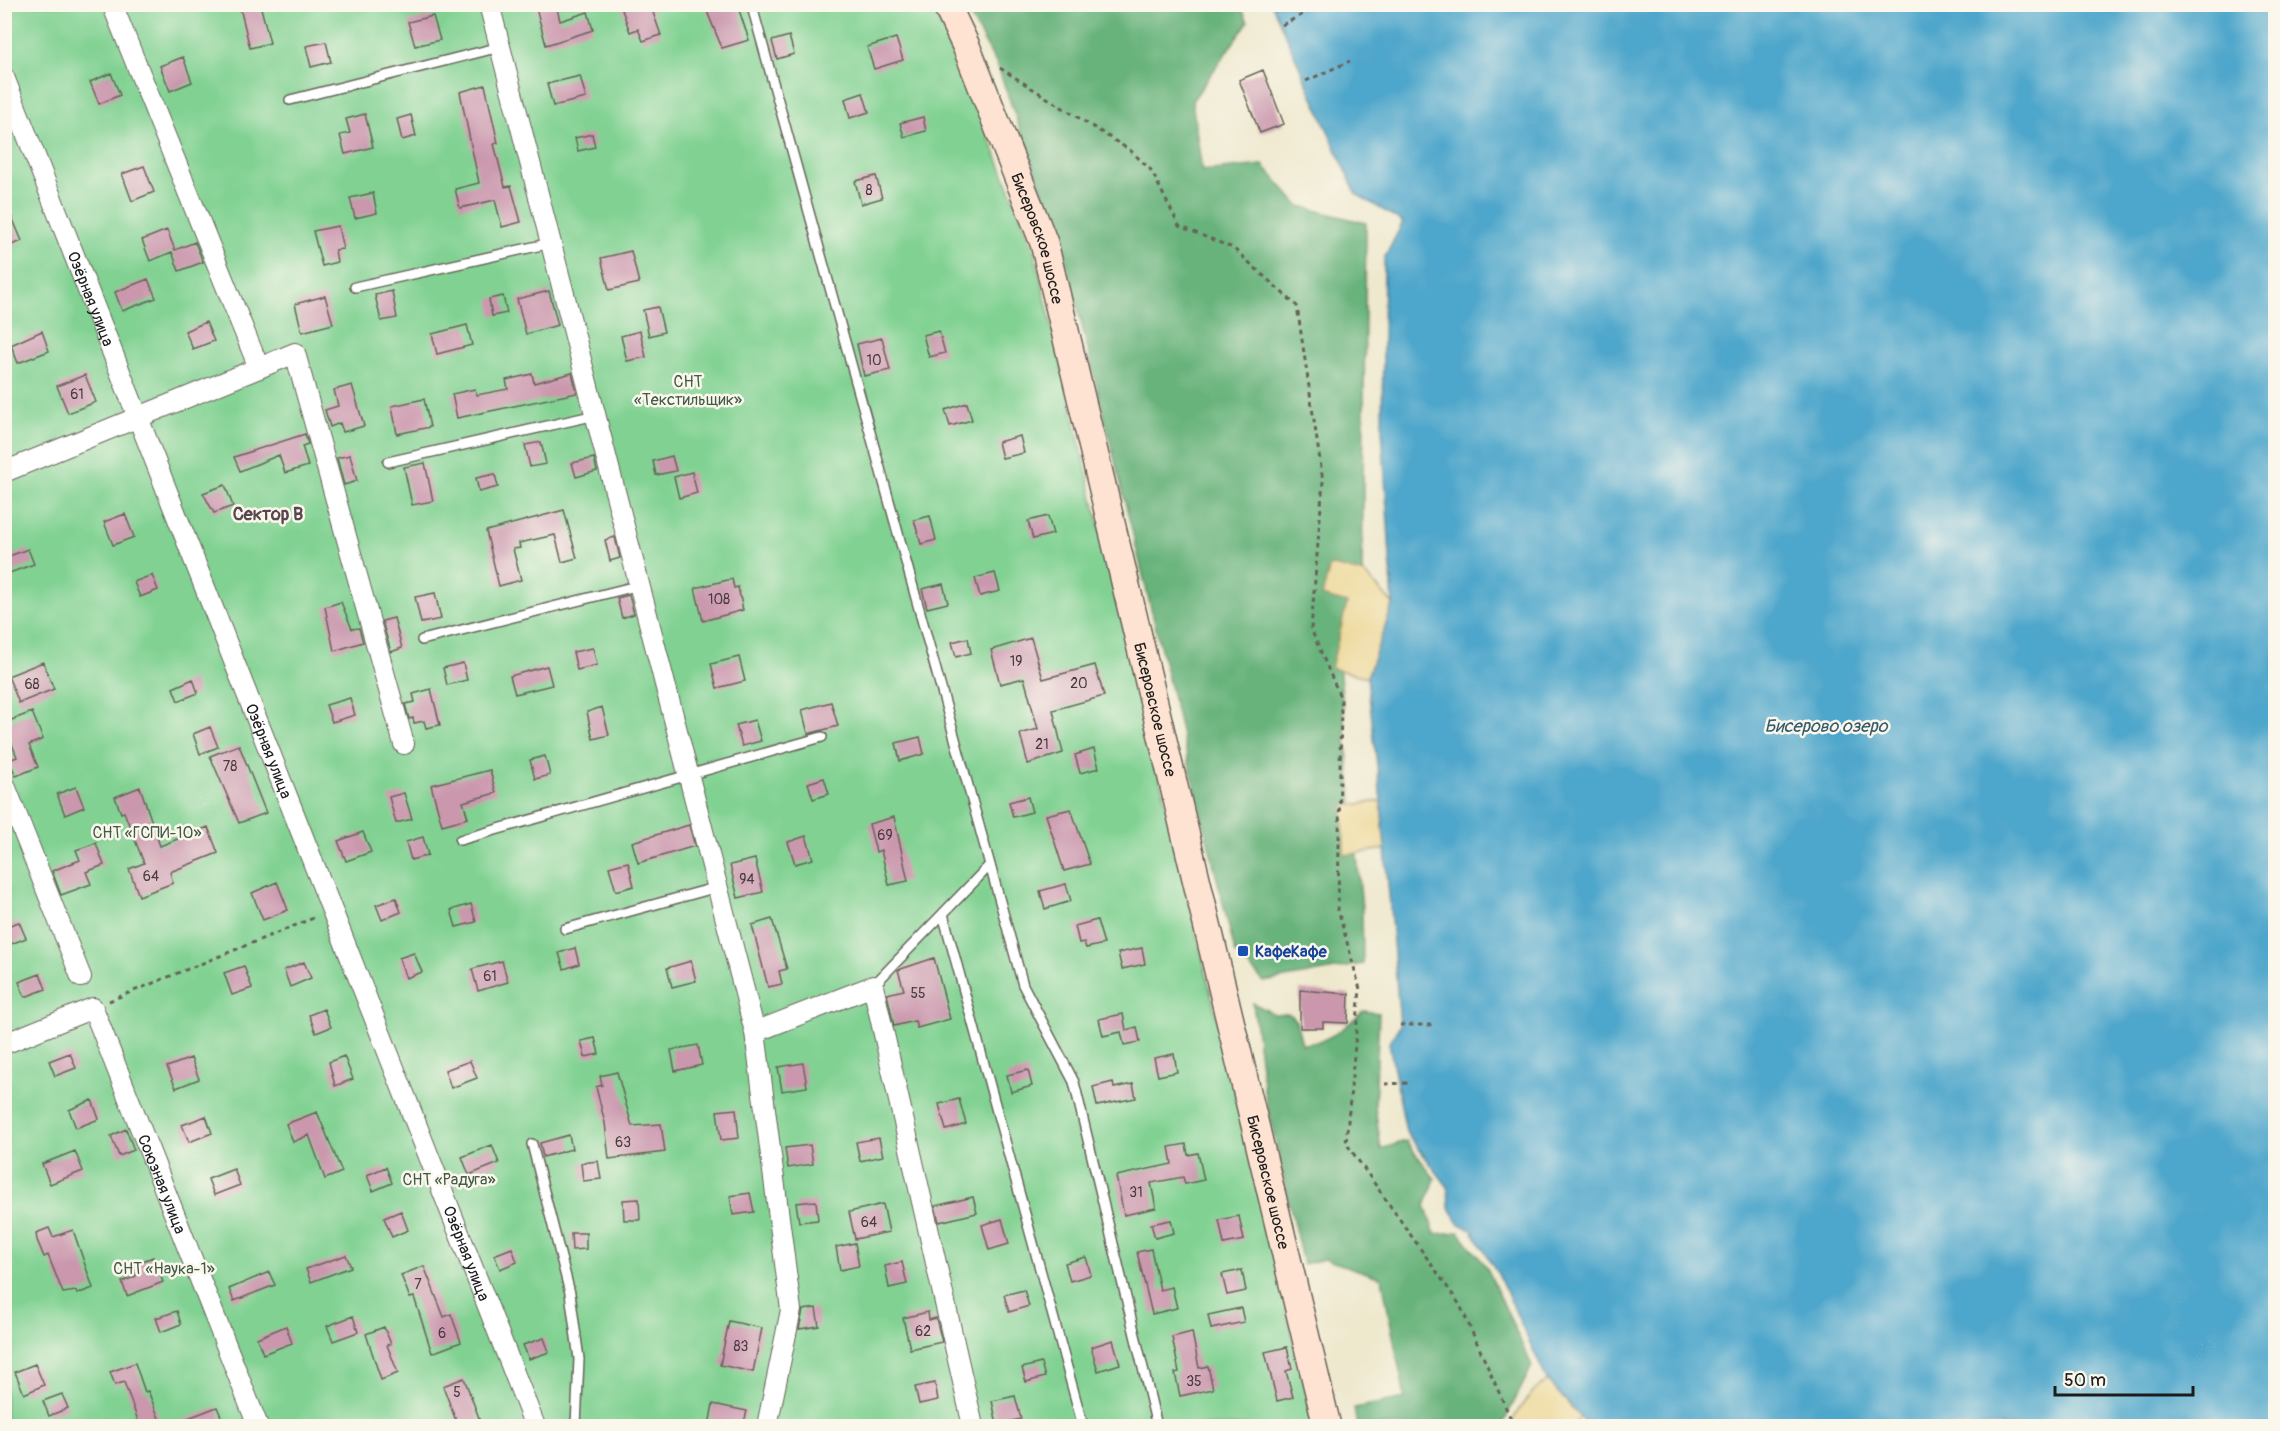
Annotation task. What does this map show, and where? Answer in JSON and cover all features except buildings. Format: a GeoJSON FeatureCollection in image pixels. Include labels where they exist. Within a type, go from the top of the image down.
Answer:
{"type":"FeatureCollection","features":[{"type":"Feature","properties":{"kind":"main road","name":"Бисеровское шоссе"},"geometry":{"type":"LineString","coordinates":[[946,4],[966,46],[1044,243],[1327,1426]]}},
{"type":"Feature","properties":{"kind":"street"},"geometry":{"type":"LineString","coordinates":[[112,4],[260,368]]}},
{"type":"Feature","properties":{"kind":"street"},"geometry":{"type":"LineString","coordinates":[[489,4],[755,1032],[791,1310],[767,1426]]}},
{"type":"Feature","properties":{"kind":"street","name":"Озёрная улица"},"geometry":{"type":"LineString","coordinates":[[4,77],[535,1426]]}},
{"type":"Feature","properties":{"kind":"street"},"geometry":{"type":"LineString","coordinates":[[4,472],[295,353],[404,744]]}},
{"type":"Feature","properties":{"kind":"street"},"geometry":{"type":"LineString","coordinates":[[4,783],[81,977]]}},
{"type":"Feature","properties":{"kind":"street"},"geometry":{"type":"LineString","coordinates":[[755,1032],[873,986],[973,1426]]}},
{"type":"Feature","properties":{"kind":"street"},"geometry":{"type":"LineString","coordinates":[[4,1044],[93,1008]]}},
{"type":"Feature","properties":{"kind":"street","name":"Союзная улица"},"geometry":{"type":"LineString","coordinates":[[93,1008],[258,1426]]}},
{"type":"Feature","properties":{"kind":"lane"},"geometry":{"type":"LineString","coordinates":[[753,10],[1023,985],[1074,1082],[1157,1426]]}},
{"type":"Feature","properties":{"kind":"lane"},"geometry":{"type":"LineString","coordinates":[[290,100],[500,47]]}},
{"type":"Feature","properties":{"kind":"lane"},"geometry":{"type":"LineString","coordinates":[[355,287],[551,243]]}},
{"type":"Feature","properties":{"kind":"lane"},"geometry":{"type":"LineString","coordinates":[[388,462],[596,415]]}},
{"type":"Feature","properties":{"kind":"lane"},"geometry":{"type":"LineString","coordinates":[[422,640],[640,585]]}},
{"type":"Feature","properties":{"kind":"lane"},"geometry":{"type":"LineString","coordinates":[[460,840],[822,737]]}},
{"type":"Feature","properties":{"kind":"lane"},"geometry":{"type":"LineString","coordinates":[[873,986],[990,865]]}},
{"type":"Feature","properties":{"kind":"lane"},"geometry":{"type":"LineString","coordinates":[[565,929],[718,886]]}},
{"type":"Feature","properties":{"kind":"lane"},"geometry":{"type":"LineString","coordinates":[[943,914],[1083,1426]]}},
{"type":"Feature","properties":{"kind":"lane"},"geometry":{"type":"LineString","coordinates":[[532,1144],[570,1293],[579,1359],[576,1426]]}},
{"type":"Feature","properties":{"kind":"path"},"geometry":{"type":"LineString","coordinates":[[1282,25],[1323,4]]}},
{"type":"Feature","properties":{"kind":"path"},"geometry":{"type":"LineString","coordinates":[[1306,81],[1350,61]]}},
{"type":"Feature","properties":{"kind":"path"},"geometry":{"type":"LineString","coordinates":[[996,66],[1131,151],[1151,170],[1179,226],[1233,248],[1297,306],[1323,481],[1311,629],[1341,699],[1338,910],[1360,989],[1346,1143],[1460,1305],[1514,1426]]}},
{"type":"Feature","properties":{"kind":"path"},"geometry":{"type":"LineString","coordinates":[[93,1008],[332,911]]}},
{"type":"Feature","properties":{"kind":"path"},"geometry":{"type":"LineString","coordinates":[[1400,1025],[1434,1025]]}},
{"type":"Feature","properties":{"kind":"path"},"geometry":{"type":"LineString","coordinates":[[1384,1084],[1408,1083]]}},
{"type":"Feature","properties":{"kind":"green space","name":"СНТ «Текстильщик»"},"geometry":{"type":"Polygon","coordinates":[[[5,5],[933,5],[955,52],[1033,247],[1314,1426],[5,1426],[5,5]]]}},
{"type":"Feature","properties":{"kind":"green space"},"geometry":{"type":"Polygon","coordinates":[[[964,5],[1240,5],[1248,22],[1192,101],[1202,171],[1263,165],[1299,206],[1366,223],[1362,584],[1337,644],[1362,909],[1363,964],[1264,982],[1235,952],[1063,248],[997,65],[964,5]]]}},
{"type":"Feature","properties":{"kind":"green space"},"geometry":{"type":"Polygon","coordinates":[[[1253,1003],[1274,1014],[1289,1014],[1296,1021],[1302,1044],[1319,1041],[1335,1034],[1363,1011],[1379,1013],[1375,1106],[1381,1149],[1406,1141],[1435,1179],[1425,1206],[1435,1234],[1459,1232],[1486,1266],[1532,1366],[1502,1426],[1357,1426],[1354,1408],[1405,1398],[1382,1278],[1325,1259],[1303,1264],[1264,1091],[1253,1003]]]}},
{"type":"Feature","properties":{"kind":"sand"},"geometry":{"type":"Polygon","coordinates":[[[1330,565],[1365,574],[1393,604],[1367,677],[1331,668],[1347,603],[1322,596],[1330,565]]]}},
{"type":"Feature","properties":{"kind":"sand"},"geometry":{"type":"Polygon","coordinates":[[[1381,801],[1385,849],[1344,855],[1343,806],[1381,801]]]}},
{"type":"Feature","properties":{"kind":"sand"},"geometry":{"type":"Polygon","coordinates":[[[1547,1380],[1580,1417],[1574,1426],[1511,1426],[1526,1401],[1547,1380]]]}},
{"type":"Feature","properties":{"kind":"water","name":"Бисерово озеро"},"geometry":{"type":"Polygon","coordinates":[[[1272,5],[2275,5],[2275,1426],[1589,1426],[1547,1380],[1498,1274],[1472,1230],[1459,1224],[1449,1208],[1448,1187],[1406,1132],[1389,1043],[1400,1025],[1381,801],[1367,677],[1393,604],[1382,429],[1384,259],[1403,222],[1356,194],[1272,5]]]}},
{"type":"Feature","properties":{"kind":"place","name":"КафеКафе"},"geometry":{"type":"Point","coordinates":[1243,951]}},
{"type":"Feature","properties":{"kind":"district","name":"Сектор В"},"geometry":{"type":"Point","coordinates":[268,514]}},
{"type":"Feature","properties":{"kind":"park label","name":"СНТ «ГСПИ-10»"},"geometry":{"type":"Point","coordinates":[147,832]}},
{"type":"Feature","properties":{"kind":"park label","name":"СНТ «Радуга»"},"geometry":{"type":"Point","coordinates":[449,1179]}},
{"type":"Feature","properties":{"kind":"park label","name":"СНТ «Наука-1»"},"geometry":{"type":"Point","coordinates":[164,1268]}}]}
